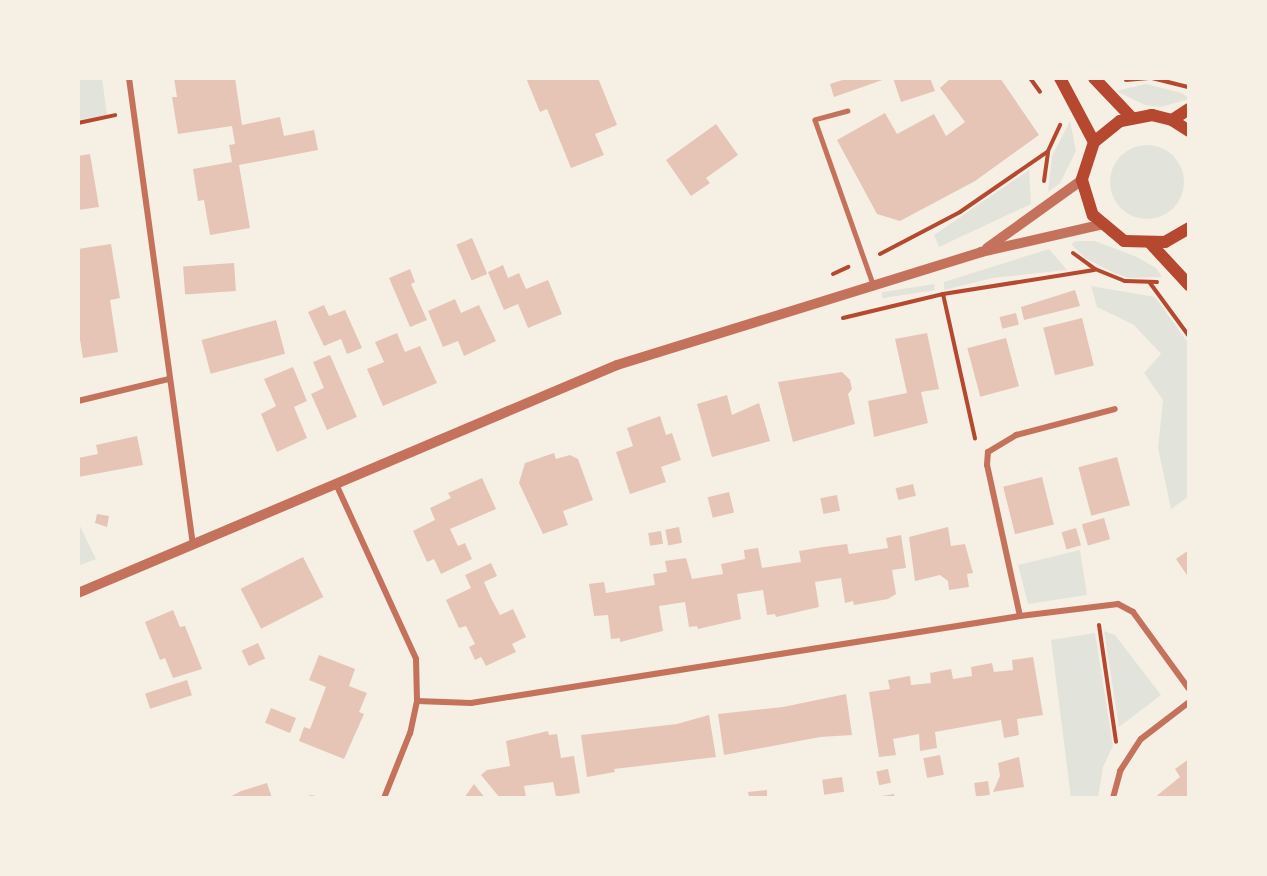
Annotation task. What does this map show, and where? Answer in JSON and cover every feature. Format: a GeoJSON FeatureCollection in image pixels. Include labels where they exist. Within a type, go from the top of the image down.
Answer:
{"type":"FeatureCollection","features":[{"type":"Feature","properties":{"kind":"main road"},"geometry":{"type":"LineString","coordinates":[[1060,78],[1094,142]]}},
{"type":"Feature","properties":{"kind":"main road"},"geometry":{"type":"LineString","coordinates":[[1094,78],[1131,117]]}},
{"type":"Feature","properties":{"kind":"main road"},"geometry":{"type":"LineString","coordinates":[[1172,120],[1189,109]]}},
{"type":"Feature","properties":{"kind":"main road"},"geometry":{"type":"LineString","coordinates":[[1189,131],[1172,120],[1152,115],[1131,117],[1110,126],[1094,142],[1082,180],[1087,204],[1100,225],[1124,241],[1151,244],[1172,239],[1189,228]]}},
{"type":"Feature","properties":{"kind":"main road"},"geometry":{"type":"LineString","coordinates":[[1151,244],[1186,281]]}},
{"type":"Feature","properties":{"kind":"street"},"geometry":{"type":"LineString","coordinates":[[129,78],[193,546]]}},
{"type":"Feature","properties":{"kind":"street"},"geometry":{"type":"LineString","coordinates":[[981,252],[1082,180]]}},
{"type":"Feature","properties":{"kind":"street"},"geometry":{"type":"LineString","coordinates":[[78,593],[617,365],[981,252],[1100,225]]}},
{"type":"Feature","properties":{"kind":"street"},"geometry":{"type":"LineString","coordinates":[[78,401],[169,380]]}},
{"type":"Feature","properties":{"kind":"street"},"geometry":{"type":"LineString","coordinates":[[1020,616],[987,465],[988,452],[1016,435],[1115,409]]}},
{"type":"Feature","properties":{"kind":"street"},"geometry":{"type":"LineString","coordinates":[[336,484],[416,658],[417,701],[410,733],[384,798]]}},
{"type":"Feature","properties":{"kind":"street"},"geometry":{"type":"LineString","coordinates":[[417,701],[471,703],[1020,616],[1118,604],[1133,612],[1189,689]]}},
{"type":"Feature","properties":{"kind":"street"},"geometry":{"type":"LineString","coordinates":[[1113,798],[1120,771],[1141,739],[1189,702]]}},
{"type":"Feature","properties":{"kind":"lane"},"geometry":{"type":"LineString","coordinates":[[848,111],[815,120],[874,286]]}},
{"type":"Feature","properties":{"kind":"path"},"geometry":{"type":"LineString","coordinates":[[1126,80],[1150,78],[1174,81],[1189,87]]}},
{"type":"Feature","properties":{"kind":"path"},"geometry":{"type":"LineString","coordinates":[[1174,81],[1179,78]]}},
{"type":"Feature","properties":{"kind":"path"},"geometry":{"type":"LineString","coordinates":[[78,123],[133,110]]}},
{"type":"Feature","properties":{"kind":"path"},"geometry":{"type":"LineString","coordinates":[[831,275],[864,262],[960,212],[1048,151],[1062,122]]}},
{"type":"Feature","properties":{"kind":"path"},"geometry":{"type":"LineString","coordinates":[[837,318],[848,319],[944,294],[1095,270],[1125,281],[1150,284],[1186,281]]}},
{"type":"Feature","properties":{"kind":"path"},"geometry":{"type":"LineString","coordinates":[[1150,284],[1189,336]]}},
{"type":"Feature","properties":{"kind":"path"},"geometry":{"type":"LineString","coordinates":[[944,294],[975,438],[988,452]]}},
{"type":"Feature","properties":{"kind":"path"},"geometry":{"type":"LineString","coordinates":[[1097,606],[1120,771]]}},
{"type":"Feature","properties":{"kind":"shaded area"},"geometry":{"type":"Polygon","coordinates":[[[78,78],[102,78],[107,115],[78,120],[78,78]]]}},
{"type":"Feature","properties":{"kind":"shaded area"},"geometry":{"type":"Polygon","coordinates":[[[1146,84],[1182,93],[1189,99],[1161,107],[1145,105],[1116,91],[1146,84]]]}},
{"type":"Feature","properties":{"kind":"shaded area"},"geometry":{"type":"Polygon","coordinates":[[[1070,121],[1076,151],[1060,183],[1048,192],[1052,156],[1070,121]]]}},
{"type":"Feature","properties":{"kind":"shaded area"},"geometry":{"type":"Polygon","coordinates":[[[1147,145],[1168,151],[1178,161],[1184,182],[1178,203],[1168,213],[1147,219],[1126,213],[1116,203],[1110,182],[1116,161],[1126,151],[1147,145]]]}},
{"type":"Feature","properties":{"kind":"shaded area"},"geometry":{"type":"Polygon","coordinates":[[[1029,170],[1031,204],[939,247],[934,235],[1029,170]]]}},
{"type":"Feature","properties":{"kind":"shaded area"},"geometry":{"type":"Polygon","coordinates":[[[1076,241],[1095,241],[1137,257],[1156,268],[1162,277],[1129,278],[1114,273],[1085,258],[1071,244],[1076,241]]]}},
{"type":"Feature","properties":{"kind":"shaded area"},"geometry":{"type":"Polygon","coordinates":[[[1049,249],[1067,270],[993,278],[944,290],[944,282],[1049,249]]]}},
{"type":"Feature","properties":{"kind":"shaded area"},"geometry":{"type":"Polygon","coordinates":[[[934,284],[935,290],[883,298],[882,292],[934,284]]]}},
{"type":"Feature","properties":{"kind":"shaded area"},"geometry":{"type":"Polygon","coordinates":[[[1091,286],[1155,297],[1189,344],[1189,496],[1171,509],[1158,448],[1163,400],[1144,373],[1161,354],[1134,325],[1097,307],[1091,286]]]}},
{"type":"Feature","properties":{"kind":"shaded area"},"geometry":{"type":"Polygon","coordinates":[[[78,522],[96,559],[78,566],[78,522]]]}},
{"type":"Feature","properties":{"kind":"shaded area"},"geometry":{"type":"Polygon","coordinates":[[[1080,550],[1087,595],[1028,604],[1018,565],[1080,550]]]}},
{"type":"Feature","properties":{"kind":"shaded area"},"geometry":{"type":"Polygon","coordinates":[[[1104,631],[1115,635],[1161,695],[1119,727],[1104,631]]]}},
{"type":"Feature","properties":{"kind":"shaded area"},"geometry":{"type":"Polygon","coordinates":[[[1095,633],[1113,746],[1103,767],[1098,798],[1071,798],[1051,640],[1095,633]]]}},
{"type":"Feature","properties":{"kind":"building"},"geometry":{"type":"Polygon","coordinates":[[[174,78],[235,78],[242,125],[280,117],[284,136],[314,130],[318,150],[239,165],[250,228],[210,235],[204,200],[198,201],[193,169],[232,162],[229,145],[235,144],[232,126],[178,134],[172,97],[177,97],[174,78]]]}},
{"type":"Feature","properties":{"kind":"building"},"geometry":{"type":"Polygon","coordinates":[[[526,78],[598,78],[617,125],[595,134],[604,155],[571,168],[547,109],[540,112],[526,78]]]}},
{"type":"Feature","properties":{"kind":"building"},"geometry":{"type":"Polygon","coordinates":[[[849,78],[888,78],[834,97],[830,84],[849,78]]]}},
{"type":"Feature","properties":{"kind":"building"},"geometry":{"type":"Polygon","coordinates":[[[893,78],[930,78],[935,91],[901,102],[893,78]]]}},
{"type":"Feature","properties":{"kind":"building"},"geometry":{"type":"Polygon","coordinates":[[[951,78],[1000,78],[1039,135],[975,181],[900,221],[877,214],[837,140],[885,113],[897,134],[934,114],[946,136],[965,122],[940,88],[951,78]]]}},
{"type":"Feature","properties":{"kind":"building"},"geometry":{"type":"Polygon","coordinates":[[[716,124],[738,155],[706,178],[710,183],[691,196],[666,160],[716,124]]]}},
{"type":"Feature","properties":{"kind":"building"},"geometry":{"type":"Polygon","coordinates":[[[90,154],[99,207],[78,210],[78,156],[90,154]]]}},
{"type":"Feature","properties":{"kind":"building"},"geometry":{"type":"Polygon","coordinates":[[[472,238],[487,274],[472,281],[456,245],[472,238]]]}},
{"type":"Feature","properties":{"kind":"building"},"geometry":{"type":"Polygon","coordinates":[[[111,244],[120,298],[110,300],[118,352],[83,358],[78,327],[78,249],[111,244]]]}},
{"type":"Feature","properties":{"kind":"building"},"geometry":{"type":"Polygon","coordinates":[[[234,263],[236,291],[185,294],[183,267],[234,263]]]}},
{"type":"Feature","properties":{"kind":"building"},"geometry":{"type":"Polygon","coordinates":[[[503,265],[508,278],[519,273],[526,289],[548,280],[562,314],[528,328],[518,304],[504,310],[488,272],[503,265]]]}},
{"type":"Feature","properties":{"kind":"building"},"geometry":{"type":"Polygon","coordinates":[[[410,269],[415,282],[411,284],[427,320],[410,327],[389,278],[410,269]]]}},
{"type":"Feature","properties":{"kind":"building"},"geometry":{"type":"Polygon","coordinates":[[[1075,290],[1080,306],[1024,320],[1021,307],[1075,290]]]}},
{"type":"Feature","properties":{"kind":"building"},"geometry":{"type":"Polygon","coordinates":[[[455,299],[461,313],[479,305],[496,341],[464,356],[458,341],[443,347],[428,311],[455,299]]]}},
{"type":"Feature","properties":{"kind":"building"},"geometry":{"type":"Polygon","coordinates":[[[324,305],[329,316],[345,310],[362,348],[347,354],[341,339],[324,346],[308,312],[324,305]]]}},
{"type":"Feature","properties":{"kind":"building"},"geometry":{"type":"Polygon","coordinates":[[[1016,313],[1019,325],[1002,329],[1000,317],[1016,313]]]}},
{"type":"Feature","properties":{"kind":"building"},"geometry":{"type":"Polygon","coordinates":[[[1082,318],[1094,366],[1055,375],[1043,328],[1082,318]]]}},
{"type":"Feature","properties":{"kind":"building"},"geometry":{"type":"Polygon","coordinates":[[[276,320],[285,354],[211,374],[202,340],[276,320]]]}},
{"type":"Feature","properties":{"kind":"building"},"geometry":{"type":"Polygon","coordinates":[[[397,333],[405,352],[420,346],[437,383],[383,406],[367,369],[384,362],[375,342],[397,333]]]}},
{"type":"Feature","properties":{"kind":"building"},"geometry":{"type":"Polygon","coordinates":[[[927,333],[939,389],[921,392],[928,423],[874,437],[868,401],[907,393],[895,339],[927,333]]]}},
{"type":"Feature","properties":{"kind":"building"},"geometry":{"type":"Polygon","coordinates":[[[1006,338],[1019,386],[980,397],[967,348],[1006,338]]]}},
{"type":"Feature","properties":{"kind":"building"},"geometry":{"type":"Polygon","coordinates":[[[330,355],[357,417],[327,430],[311,394],[324,388],[313,362],[330,355]]]}},
{"type":"Feature","properties":{"kind":"building"},"geometry":{"type":"Polygon","coordinates":[[[293,367],[307,401],[294,407],[307,438],[277,452],[261,414],[276,406],[264,379],[293,367]]]}},
{"type":"Feature","properties":{"kind":"building"},"geometry":{"type":"Polygon","coordinates":[[[842,372],[850,380],[852,389],[848,394],[855,424],[793,442],[778,382],[842,372]]]}},
{"type":"Feature","properties":{"kind":"building"},"geometry":{"type":"Polygon","coordinates":[[[727,395],[732,415],[759,403],[770,441],[712,457],[697,404],[727,395]]]}},
{"type":"Feature","properties":{"kind":"building"},"geometry":{"type":"Polygon","coordinates":[[[660,416],[666,435],[672,433],[681,460],[661,467],[666,482],[630,494],[616,452],[633,446],[627,428],[660,416]]]}},
{"type":"Feature","properties":{"kind":"building"},"geometry":{"type":"Polygon","coordinates":[[[137,436],[143,465],[78,477],[78,458],[98,454],[96,445],[137,436]]]}},
{"type":"Feature","properties":{"kind":"building"},"geometry":{"type":"Polygon","coordinates":[[[554,453],[556,459],[570,455],[578,459],[593,500],[563,511],[568,525],[543,534],[519,483],[525,463],[554,453]]]}},
{"type":"Feature","properties":{"kind":"building"},"geometry":{"type":"Polygon","coordinates":[[[1117,457],[1130,505],[1091,516],[1078,467],[1117,457]]]}},
{"type":"Feature","properties":{"kind":"building"},"geometry":{"type":"Polygon","coordinates":[[[1042,477],[1054,525],[1015,534],[1003,487],[1042,477]]]}},
{"type":"Feature","properties":{"kind":"building"},"geometry":{"type":"Polygon","coordinates":[[[482,478],[496,509],[450,529],[458,546],[465,543],[472,559],[441,574],[434,559],[427,562],[413,531],[435,520],[430,508],[451,498],[448,493],[482,478]]]}},
{"type":"Feature","properties":{"kind":"building"},"geometry":{"type":"Polygon","coordinates":[[[913,484],[916,496],[898,500],[896,488],[913,484]]]}},
{"type":"Feature","properties":{"kind":"building"},"geometry":{"type":"Polygon","coordinates":[[[729,492],[734,512],[713,518],[708,497],[729,492]]]}},
{"type":"Feature","properties":{"kind":"building"},"geometry":{"type":"Polygon","coordinates":[[[837,495],[840,511],[823,514],[820,498],[837,495]]]}},
{"type":"Feature","properties":{"kind":"building"},"geometry":{"type":"Polygon","coordinates":[[[97,514],[109,516],[107,527],[95,523],[97,514]]]}},
{"type":"Feature","properties":{"kind":"building"},"geometry":{"type":"Polygon","coordinates":[[[1104,518],[1110,539],[1088,545],[1082,524],[1104,518]]]}},
{"type":"Feature","properties":{"kind":"building"},"geometry":{"type":"Polygon","coordinates":[[[679,527],[682,543],[668,545],[665,530],[679,527]]]}},
{"type":"Feature","properties":{"kind":"building"},"geometry":{"type":"Polygon","coordinates":[[[948,527],[951,546],[965,544],[973,573],[967,574],[969,587],[949,590],[948,581],[940,575],[915,581],[909,537],[948,527]]]}},
{"type":"Feature","properties":{"kind":"building"},"geometry":{"type":"Polygon","coordinates":[[[1076,528],[1081,545],[1067,549],[1062,532],[1076,528]]]}},
{"type":"Feature","properties":{"kind":"building"},"geometry":{"type":"Polygon","coordinates":[[[661,531],[663,544],[650,546],[648,533],[661,531]]]}},
{"type":"Feature","properties":{"kind":"building"},"geometry":{"type":"Polygon","coordinates":[[[901,535],[906,568],[892,570],[896,594],[888,599],[854,605],[853,601],[845,603],[841,578],[815,582],[819,607],[776,617],[775,614],[767,615],[763,590],[737,594],[741,619],[698,629],[697,626],[689,627],[685,602],[659,606],[663,631],[620,642],[620,638],[611,639],[608,615],[594,616],[589,584],[604,582],[606,593],[655,585],[653,574],[667,572],[665,561],[686,558],[692,579],[723,574],[721,564],[745,559],[744,550],[758,548],[762,568],[801,562],[799,551],[823,547],[847,544],[849,554],[888,548],[886,538],[901,535]]]}},
{"type":"Feature","properties":{"kind":"building"},"geometry":{"type":"Polygon","coordinates":[[[1189,550],[1189,578],[1176,559],[1189,550]]]}},
{"type":"Feature","properties":{"kind":"building"},"geometry":{"type":"Polygon","coordinates":[[[303,557],[323,597],[261,629],[241,589],[303,557]]]}},
{"type":"Feature","properties":{"kind":"building"},"geometry":{"type":"Polygon","coordinates":[[[491,563],[497,576],[484,582],[491,598],[500,615],[513,609],[526,637],[512,644],[516,652],[486,666],[481,657],[475,660],[469,647],[475,644],[466,626],[459,628],[446,600],[471,588],[465,575],[491,563]]]}},
{"type":"Feature","properties":{"kind":"building"},"geometry":{"type":"Polygon","coordinates":[[[173,610],[180,627],[185,626],[202,669],[173,678],[165,658],[160,660],[145,622],[173,610]]]}},
{"type":"Feature","properties":{"kind":"building"},"geometry":{"type":"Polygon","coordinates":[[[258,643],[265,658],[249,666],[242,651],[258,643]]]}},
{"type":"Feature","properties":{"kind":"building"},"geometry":{"type":"Polygon","coordinates":[[[319,655],[355,669],[349,686],[367,693],[359,712],[364,714],[344,759],[299,741],[304,727],[310,729],[326,687],[309,680],[319,655]]]}},
{"type":"Feature","properties":{"kind":"building"},"geometry":{"type":"Polygon","coordinates":[[[1033,657],[1043,715],[1017,719],[1019,735],[1004,738],[1001,720],[935,732],[937,748],[920,751],[919,734],[893,739],[896,755],[879,757],[869,692],[890,689],[888,680],[910,676],[911,685],[931,683],[930,673],[951,669],[953,679],[972,676],[971,667],[992,663],[994,672],[1013,670],[1012,660],[1033,657]]]}},
{"type":"Feature","properties":{"kind":"building"},"geometry":{"type":"Polygon","coordinates":[[[187,680],[192,695],[150,709],[145,694],[187,680]]]}},
{"type":"Feature","properties":{"kind":"building"},"geometry":{"type":"Polygon","coordinates":[[[846,694],[852,735],[820,737],[724,755],[718,714],[783,707],[846,694]]]}},
{"type":"Feature","properties":{"kind":"building"},"geometry":{"type":"Polygon","coordinates":[[[271,708],[296,718],[290,733],[265,723],[271,708]]]}},
{"type":"Feature","properties":{"kind":"building"},"geometry":{"type":"Polygon","coordinates":[[[709,715],[716,757],[614,769],[615,772],[587,777],[581,735],[677,724],[709,715]]]}},
{"type":"Feature","properties":{"kind":"building"},"geometry":{"type":"Polygon","coordinates":[[[548,731],[549,735],[557,734],[561,758],[574,756],[580,793],[556,797],[553,782],[524,786],[526,797],[500,798],[481,775],[487,770],[510,766],[506,741],[548,731]]]}},
{"type":"Feature","properties":{"kind":"building"},"geometry":{"type":"Polygon","coordinates":[[[940,755],[944,775],[927,778],[923,758],[940,755]]]}},
{"type":"Feature","properties":{"kind":"building"},"geometry":{"type":"Polygon","coordinates":[[[1019,757],[1024,787],[993,792],[1000,776],[998,763],[1019,757]]]}},
{"type":"Feature","properties":{"kind":"building"},"geometry":{"type":"Polygon","coordinates":[[[1189,759],[1189,798],[1154,798],[1180,777],[1175,769],[1189,759]]]}},
{"type":"Feature","properties":{"kind":"building"},"geometry":{"type":"Polygon","coordinates":[[[888,769],[891,783],[879,785],[876,771],[888,769]]]}},
{"type":"Feature","properties":{"kind":"building"},"geometry":{"type":"Polygon","coordinates":[[[842,777],[844,792],[824,795],[822,780],[842,777]]]}},
{"type":"Feature","properties":{"kind":"building"},"geometry":{"type":"Polygon","coordinates":[[[988,781],[990,795],[976,797],[974,783],[988,781]]]}},
{"type":"Feature","properties":{"kind":"building"},"geometry":{"type":"Polygon","coordinates":[[[267,783],[272,798],[228,798],[241,791],[267,783]]]}},
{"type":"Feature","properties":{"kind":"building"},"geometry":{"type":"Polygon","coordinates":[[[474,784],[485,798],[464,798],[474,784]]]}},
{"type":"Feature","properties":{"kind":"building"},"geometry":{"type":"Polygon","coordinates":[[[767,790],[767,798],[749,798],[748,792],[767,790]]]}},
{"type":"Feature","properties":{"kind":"building"},"geometry":{"type":"Polygon","coordinates":[[[894,794],[895,798],[876,797],[894,794]]]}},
{"type":"Feature","properties":{"kind":"building"},"geometry":{"type":"Polygon","coordinates":[[[312,795],[321,798],[302,797],[312,795]]]}}]}
